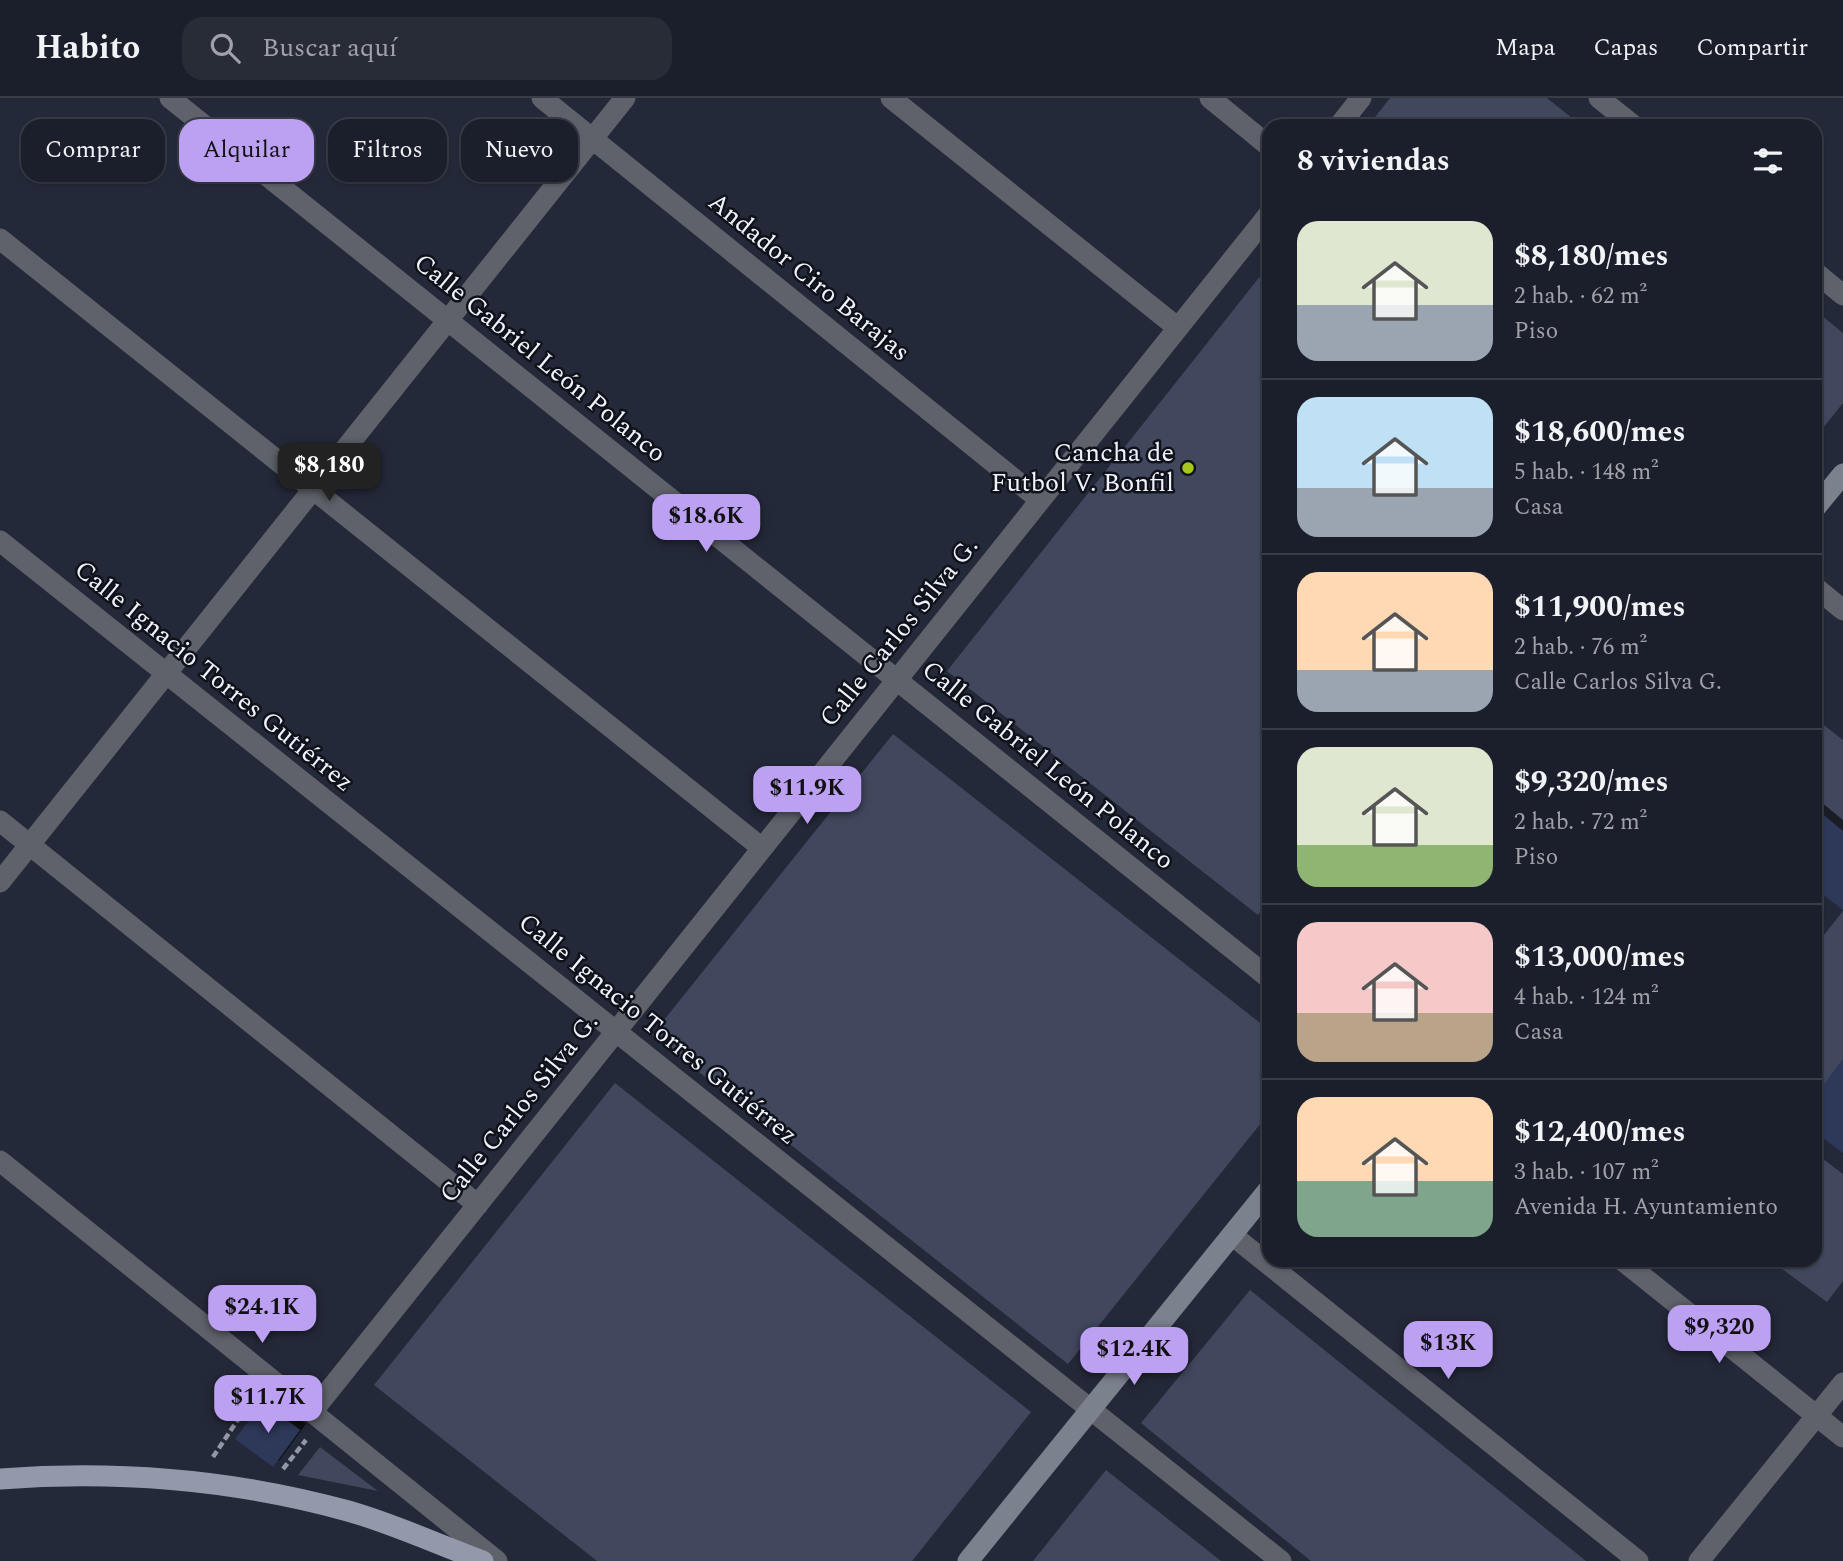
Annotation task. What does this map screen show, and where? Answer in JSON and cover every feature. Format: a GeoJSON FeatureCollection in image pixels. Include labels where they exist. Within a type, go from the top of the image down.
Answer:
{"type":"FeatureCollection","features":[{"type":"Feature","properties":{"kind":"main road"},"geometry":{"type":"LineString","coordinates":[[0,1479],[46,1476],[163,1478],[266,1492],[350,1512],[483,1561]]}},
{"type":"Feature","properties":{"kind":"street","name":"Calle Gabriel León Polanco"},"geometry":{"type":"LineString","coordinates":[[170,98],[1262,972]]}},
{"type":"Feature","properties":{"kind":"street","name":"Andador Ciro Barajas"},"geometry":{"type":"LineString","coordinates":[[542,98],[1040,500]]}},
{"type":"Feature","properties":{"kind":"street"},"geometry":{"type":"LineString","coordinates":[[0,882],[625,98]]}},
{"type":"Feature","properties":{"kind":"street"},"geometry":{"type":"LineString","coordinates":[[891,98],[1178,328]]}},
{"type":"Feature","properties":{"kind":"street"},"geometry":{"type":"LineString","coordinates":[[1210,98],[1262,140]]}},
{"type":"Feature","properties":{"kind":"street"},"geometry":{"type":"LineString","coordinates":[[1344,119],[1361,98]]}},
{"type":"Feature","properties":{"kind":"street"},"geometry":{"type":"LineString","coordinates":[[1599,98],[1625,119]]}},
{"type":"Feature","properties":{"kind":"street","name":"Calle Carlos Silva G."},"geometry":{"type":"LineString","coordinates":[[316,1416],[478,1205],[1262,223]]}},
{"type":"Feature","properties":{"kind":"street"},"geometry":{"type":"LineString","coordinates":[[0,239],[762,848]]}},
{"type":"Feature","properties":{"kind":"street"},"geometry":{"type":"LineString","coordinates":[[1822,278],[1843,295]]}},
{"type":"Feature","properties":{"kind":"street"},"geometry":{"type":"LineString","coordinates":[[1822,500],[1843,474]]}},
{"type":"Feature","properties":{"kind":"street","name":"Calle Ignacio Torres Gutiérrez"},"geometry":{"type":"LineString","coordinates":[[0,541],[1281,1561]]}},
{"type":"Feature","properties":{"kind":"street"},"geometry":{"type":"LineString","coordinates":[[1822,593],[1843,610]]}},
{"type":"Feature","properties":{"kind":"street"},"geometry":{"type":"LineString","coordinates":[[0,821],[478,1205]]}},
{"type":"Feature","properties":{"kind":"street"},"geometry":{"type":"LineString","coordinates":[[4,1168],[497,1561]]}},
{"type":"Feature","properties":{"kind":"street"},"geometry":{"type":"LineString","coordinates":[[968,1561],[1262,1198]]}},
{"type":"Feature","properties":{"kind":"street"},"geometry":{"type":"LineString","coordinates":[[1232,1235],[1262,1259]]}},
{"type":"Feature","properties":{"kind":"street"},"geometry":{"type":"LineString","coordinates":[[1272,1267],[1638,1561]]}},
{"type":"Feature","properties":{"kind":"street"},"geometry":{"type":"LineString","coordinates":[[1631,1267],[1843,1437]]}},
{"type":"Feature","properties":{"kind":"street"},"geometry":{"type":"LineString","coordinates":[[1699,1561],[1843,1383]]}},
{"type":"Feature","properties":{"kind":"path"},"geometry":{"type":"LineString","coordinates":[[197,1482],[267,1376]]}},
{"type":"Feature","properties":{"kind":"path"},"geometry":{"type":"LineString","coordinates":[[266,1492],[316,1416]]}},
{"type":"Feature","properties":{"kind":"shaded area"},"geometry":{"type":"Polygon","coordinates":[[[1390,98],[1547,98],[1573,119],[1374,119],[1390,98]]]}},
{"type":"Feature","properties":{"kind":"shaded area","name":"Cancha de Futbol V. Bonfil"},"geometry":{"type":"Polygon","coordinates":[[[1262,274],[1262,910],[1258,915],[947,671],[1262,274]]]}},
{"type":"Feature","properties":{"kind":"shaded area"},"geometry":{"type":"Polygon","coordinates":[[[1822,316],[1843,333],[1843,403],[1822,429],[1822,316]]]}},
{"type":"Feature","properties":{"kind":"shaded area"},"geometry":{"type":"Polygon","coordinates":[[[1822,724],[1843,740],[1843,831],[1822,814],[1822,724]]]}},
{"type":"Feature","properties":{"kind":"shaded area"},"geometry":{"type":"Polygon","coordinates":[[[893,734],[1262,1024],[1262,1122],[1068,1364],[652,1035],[893,734]]]}},
{"type":"Feature","properties":{"kind":"shaded area"},"geometry":{"type":"Polygon","coordinates":[[[1843,911],[1843,1059],[1822,1088],[1822,937],[1843,911]]]}},
{"type":"Feature","properties":{"kind":"shaded area"},"geometry":{"type":"Polygon","coordinates":[[[615,1083],[1031,1412],[912,1561],[597,1561],[374,1385],[615,1083]]]}},
{"type":"Feature","properties":{"kind":"shaded area"},"geometry":{"type":"Polygon","coordinates":[[[1822,1158],[1843,1174],[1843,1281],[1827,1302],[1780,1267],[1822,1267],[1822,1158]]]}},
{"type":"Feature","properties":{"kind":"shaded area"},"geometry":{"type":"Polygon","coordinates":[[[1250,1290],[1586,1561],[1311,1561],[1141,1423],[1250,1290]]]}},
{"type":"Feature","properties":{"kind":"shaded area"},"geometry":{"type":"Polygon","coordinates":[[[320,1447],[378,1491],[298,1475],[320,1447]]]}},
{"type":"Feature","properties":{"kind":"shaded area"},"geometry":{"type":"Polygon","coordinates":[[[1106,1470],[1221,1561],[1033,1561],[1106,1470]]]}},
{"type":"Feature","properties":{"kind":"building"},"geometry":{"type":"Polygon","coordinates":[[[1822,814],[1843,831],[1843,910],[1822,894],[1822,814]]]}},
{"type":"Feature","properties":{"kind":"building"},"geometry":{"type":"Polygon","coordinates":[[[1843,1059],[1843,1153],[1822,1137],[1822,1088],[1843,1059]]]}},
{"type":"Feature","properties":{"kind":"building"},"geometry":{"type":"Polygon","coordinates":[[[263,1402],[300,1430],[273,1467],[235,1439],[263,1402]]]}},
{"type":"Feature","properties":{"kind":"place","name":"Cancha de Futbol V. Bonfil"},"geometry":{"type":"Point","coordinates":[1188,468]}}]}
